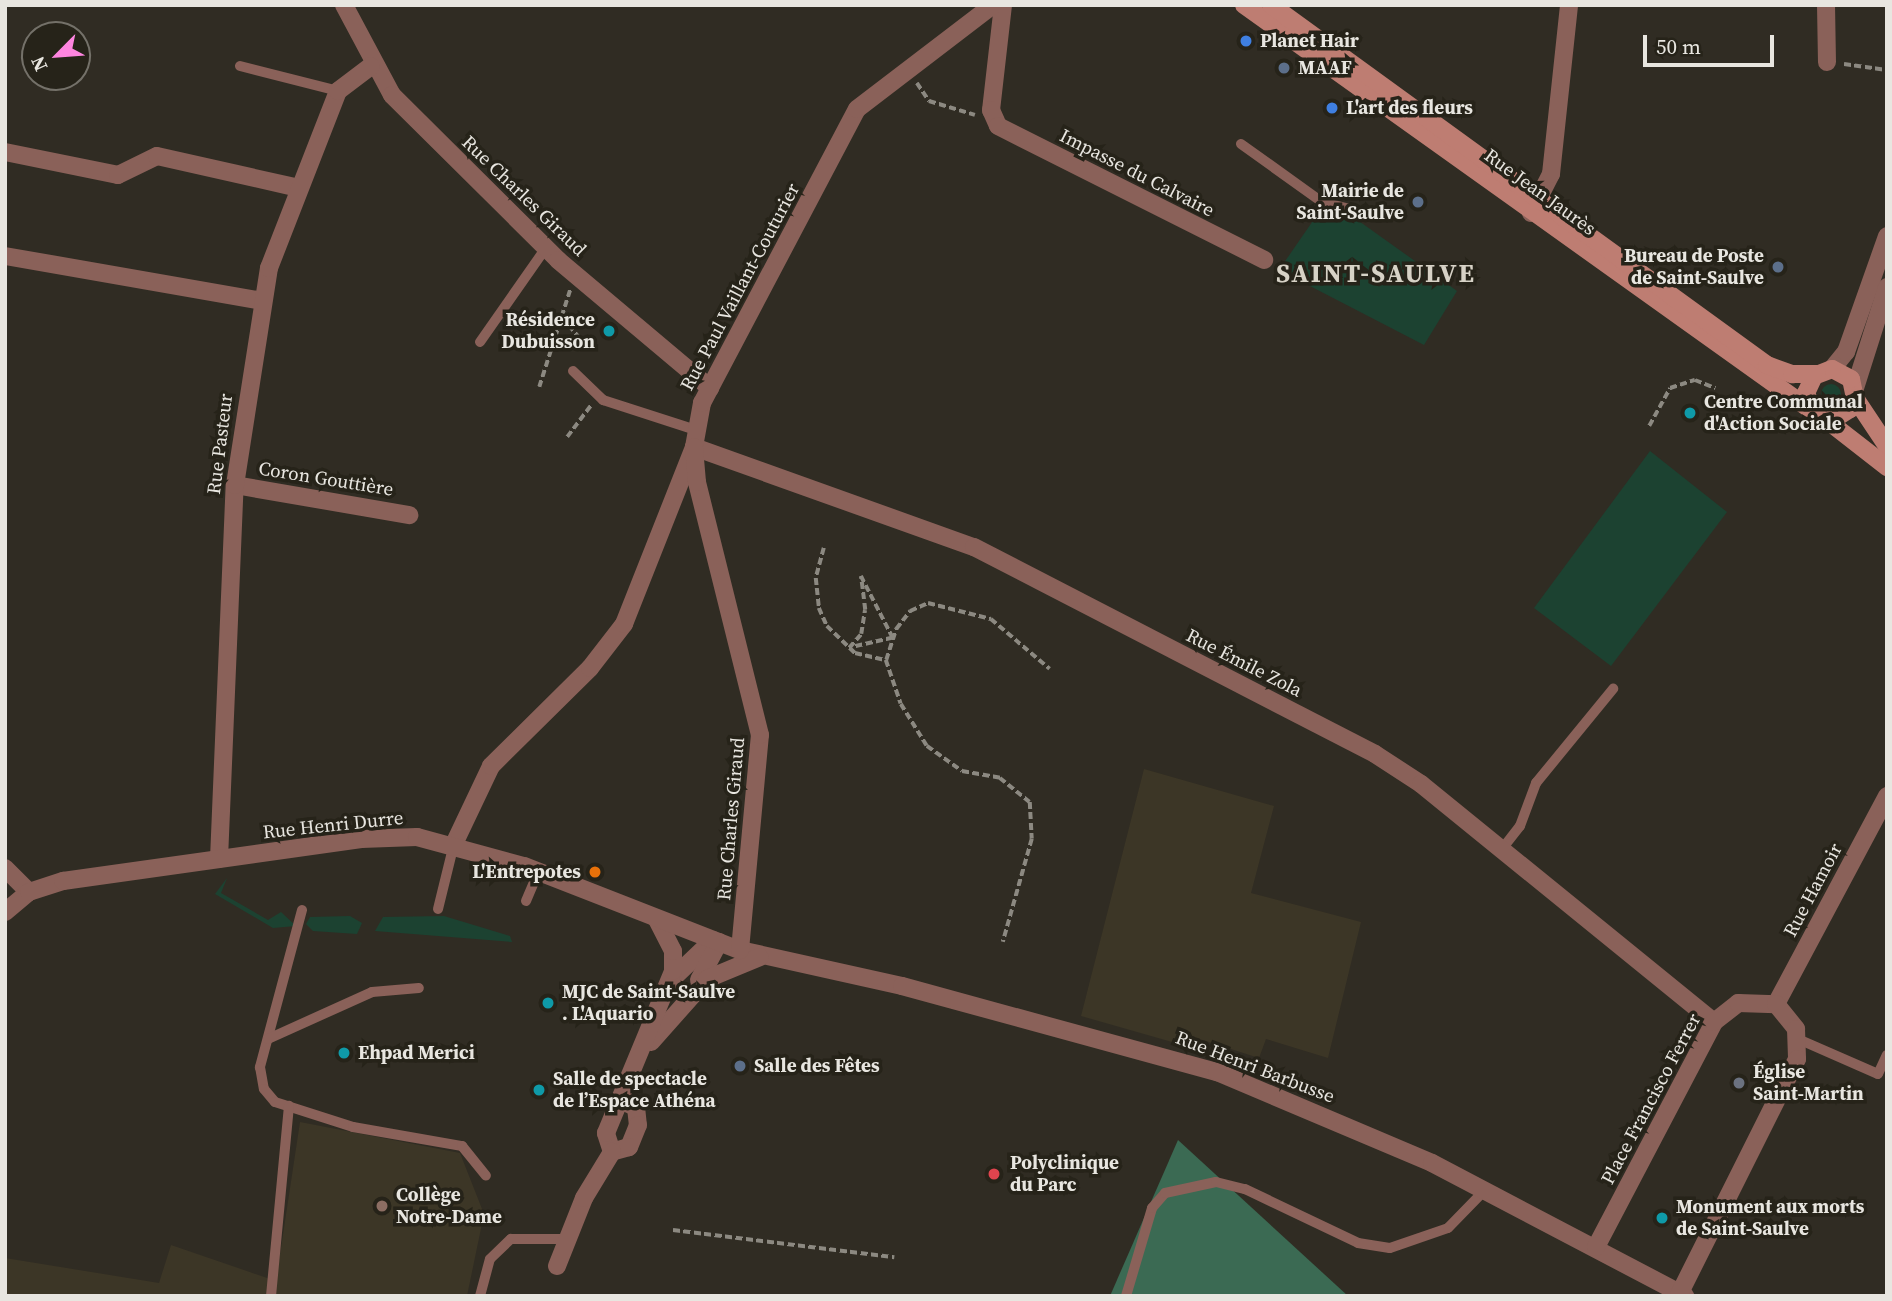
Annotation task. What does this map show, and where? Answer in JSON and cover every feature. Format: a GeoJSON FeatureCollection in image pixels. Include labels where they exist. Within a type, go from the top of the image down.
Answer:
{"type":"FeatureCollection","features":[{"type":"Feature","properties":{"kind":"main road","name":"Rue Jean Jaurès"},"geometry":{"type":"LineString","coordinates":[[1244,5],[1767,365],[1792,374],[1824,371]]}},
{"type":"Feature","properties":{"kind":"main road","name":"Rue Jean Jaurès"},"geometry":{"type":"LineString","coordinates":[[1271,5],[1887,467]]}},
{"type":"Feature","properties":{"kind":"main road"},"geometry":{"type":"LineString","coordinates":[[1855,393],[1843,416],[1818,414],[1806,393],[1824,371],[1855,393],[1887,446]]}},
{"type":"Feature","properties":{"kind":"street","name":"Rue Charles Giraud"},"geometry":{"type":"LineString","coordinates":[[344,5],[371,66],[392,95],[545,248],[710,388]]}},
{"type":"Feature","properties":{"kind":"street","name":"Rue Paul Vaillant-Couturier"},"geometry":{"type":"LineString","coordinates":[[454,844],[491,766],[590,668],[624,624],[695,439],[710,388],[852,118],[869,94],[908,70],[993,5]]}},
{"type":"Feature","properties":{"kind":"street"},"geometry":{"type":"LineString","coordinates":[[994,121],[1003,5]]}},
{"type":"Feature","properties":{"kind":"street"},"geometry":{"type":"LineString","coordinates":[[1536,206],[1551,174],[1569,5]]}},
{"type":"Feature","properties":{"kind":"street"},"geometry":{"type":"LineString","coordinates":[[1826,5],[1827,62]]}},
{"type":"Feature","properties":{"kind":"street"},"geometry":{"type":"LineString","coordinates":[[338,91],[371,66]]}},
{"type":"Feature","properties":{"kind":"street","name":"Rue Pasteur"},"geometry":{"type":"LineString","coordinates":[[219,859],[235,485],[263,301],[271,258],[338,91]]}},
{"type":"Feature","properties":{"kind":"street","name":"Impasse du Calvaire"},"geometry":{"type":"LineString","coordinates":[[994,121],[1264,260]]}},
{"type":"Feature","properties":{"kind":"street"},"geometry":{"type":"LineString","coordinates":[[5,152],[118,175],[157,156],[299,188]]}},
{"type":"Feature","properties":{"kind":"street"},"geometry":{"type":"LineString","coordinates":[[1824,371],[1846,352],[1887,236]]}},
{"type":"Feature","properties":{"kind":"street"},"geometry":{"type":"LineString","coordinates":[[5,256],[263,301]]}},
{"type":"Feature","properties":{"kind":"street"},"geometry":{"type":"LineString","coordinates":[[1855,393],[1887,287]]}},
{"type":"Feature","properties":{"kind":"street","name":"Rue Charles Giraud"},"geometry":{"type":"LineString","coordinates":[[695,439],[697,482],[760,735],[740,950]]}},
{"type":"Feature","properties":{"kind":"street","name":"Rue Émile Zola"},"geometry":{"type":"LineString","coordinates":[[695,439],[925,526],[992,556],[1375,754],[1502,849],[1714,1023]]}},
{"type":"Feature","properties":{"kind":"street","name":"Coron Gouttière"},"geometry":{"type":"LineString","coordinates":[[235,485],[410,515]]}},
{"type":"Feature","properties":{"kind":"street","name":"Rue Hamoir"},"geometry":{"type":"LineString","coordinates":[[1776,1004],[1887,796]]}},
{"type":"Feature","properties":{"kind":"street","name":"Rue Henri Durre"},"geometry":{"type":"LineString","coordinates":[[5,912],[29,892],[63,881],[383,836],[454,844],[539,871],[657,920],[740,950]]}},
{"type":"Feature","properties":{"kind":"street"},"geometry":{"type":"LineString","coordinates":[[5,868],[29,892]]}},
{"type":"Feature","properties":{"kind":"street"},"geometry":{"type":"LineString","coordinates":[[557,1266],[612,1152],[606,1133],[644,1051],[671,980],[673,951],[657,920]]}},
{"type":"Feature","properties":{"kind":"street"},"geometry":{"type":"LineString","coordinates":[[671,980],[716,941]]}},
{"type":"Feature","properties":{"kind":"street"},"geometry":{"type":"LineString","coordinates":[[644,1051],[689,995],[716,941]]}},
{"type":"Feature","properties":{"kind":"street","name":"Rue Henri Barbusse"},"geometry":{"type":"LineString","coordinates":[[740,950],[760,957],[902,986],[1191,1063],[1345,1124],[1485,1190],[1683,1294]]}},
{"type":"Feature","properties":{"kind":"street"},"geometry":{"type":"LineString","coordinates":[[689,995],[720,971],[760,957]]}},
{"type":"Feature","properties":{"kind":"street","name":"Place Francisco Ferrer"},"geometry":{"type":"LineString","coordinates":[[1596,1247],[1714,1023],[1738,1003],[1776,1004]]}},
{"type":"Feature","properties":{"kind":"street"},"geometry":{"type":"LineString","coordinates":[[1683,1294],[1793,1068],[1798,1039],[1776,1004]]}},
{"type":"Feature","properties":{"kind":"street"},"geometry":{"type":"LineString","coordinates":[[612,1152],[629,1147],[638,1125],[636,1107],[621,1100]]}},
{"type":"Feature","properties":{"kind":"lane"},"geometry":{"type":"LineString","coordinates":[[240,66],[338,91]]}},
{"type":"Feature","properties":{"kind":"lane"},"geometry":{"type":"LineString","coordinates":[[1241,145],[1322,202],[1353,210]]}},
{"type":"Feature","properties":{"kind":"lane"},"geometry":{"type":"LineString","coordinates":[[480,342],[545,248]]}},
{"type":"Feature","properties":{"kind":"lane"},"geometry":{"type":"LineString","coordinates":[[573,371],[603,400],[695,439]]}},
{"type":"Feature","properties":{"kind":"lane"},"geometry":{"type":"LineString","coordinates":[[1502,849],[1520,826],[1531,789],[1613,689]]}},
{"type":"Feature","properties":{"kind":"lane"},"geometry":{"type":"LineString","coordinates":[[438,909],[454,844]]}},
{"type":"Feature","properties":{"kind":"lane"},"geometry":{"type":"LineString","coordinates":[[526,901],[539,871]]}},
{"type":"Feature","properties":{"kind":"lane"},"geometry":{"type":"LineString","coordinates":[[302,911],[260,1068],[264,1088],[289,1106],[353,1127],[462,1146],[486,1176]]}},
{"type":"Feature","properties":{"kind":"lane"},"geometry":{"type":"LineString","coordinates":[[268,1039],[372,992],[419,988]]}},
{"type":"Feature","properties":{"kind":"lane"},"geometry":{"type":"LineString","coordinates":[[1798,1039],[1878,1074],[1887,1055]]}},
{"type":"Feature","properties":{"kind":"lane"},"geometry":{"type":"LineString","coordinates":[[271,1296],[289,1106]]}},
{"type":"Feature","properties":{"kind":"lane"},"geometry":{"type":"LineString","coordinates":[[1126,1296],[1152,1208],[1165,1193],[1216,1182],[1235,1187],[1358,1243],[1390,1248],[1448,1228],[1485,1190]]}},
{"type":"Feature","properties":{"kind":"lane"},"geometry":{"type":"LineString","coordinates":[[480,1296],[490,1259],[511,1239],[568,1239]]}},
{"type":"Feature","properties":{"kind":"path"},"geometry":{"type":"LineString","coordinates":[[1827,62],[1887,69]]}},
{"type":"Feature","properties":{"kind":"path"},"geometry":{"type":"LineString","coordinates":[[908,70],[929,101],[994,121]]}},
{"type":"Feature","properties":{"kind":"path"},"geometry":{"type":"LineString","coordinates":[[539,387],[575,275]]}},
{"type":"Feature","properties":{"kind":"path"},"geometry":{"type":"LineString","coordinates":[[562,317],[583,342]]}},
{"type":"Feature","properties":{"kind":"path"},"geometry":{"type":"LineString","coordinates":[[1648,426],[1670,388],[1695,380],[1715,388]]}},
{"type":"Feature","properties":{"kind":"path"},"geometry":{"type":"LineString","coordinates":[[567,438],[586,409],[603,400]]}},
{"type":"Feature","properties":{"kind":"path"},"geometry":{"type":"LineString","coordinates":[[824,548],[816,578],[820,608],[827,626],[849,648],[886,660]]}},
{"type":"Feature","properties":{"kind":"path"},"geometry":{"type":"LineString","coordinates":[[849,648],[861,634],[865,610],[861,576],[893,638]]}},
{"type":"Feature","properties":{"kind":"path"},"geometry":{"type":"LineString","coordinates":[[1003,942],[1032,839],[1030,802],[1000,778],[962,771],[927,746],[901,704],[886,660],[893,638],[910,611],[928,603],[950,605],[991,619],[1050,669]]}},
{"type":"Feature","properties":{"kind":"path"},"geometry":{"type":"LineString","coordinates":[[849,648],[893,638]]}},
{"type":"Feature","properties":{"kind":"path"},"geometry":{"type":"LineString","coordinates":[[673,1230],[894,1257]]}},
{"type":"Feature","properties":{"kind":"shaded area"},"geometry":{"type":"Polygon","coordinates":[[[1144,769],[1274,806],[1251,893],[1361,922],[1328,1058],[1266,1039],[1259,1058],[1190,1036],[1179,1044],[1081,1016],[1144,769]]]}},
{"type":"Feature","properties":{"kind":"shaded area","name":"Collège Notre-Dame"},"geometry":{"type":"Polygon","coordinates":[[[300,1122],[460,1153],[484,1214],[467,1296],[5,1296],[5,1258],[159,1283],[171,1245],[276,1281],[300,1122]]]}},
{"type":"Feature","properties":{"kind":"green space"},"geometry":{"type":"Polygon","coordinates":[[[1328,199],[1457,291],[1424,345],[1279,270],[1328,199]]]}},
{"type":"Feature","properties":{"kind":"green space"},"geometry":{"type":"Polygon","coordinates":[[[1831,384],[1838,387],[1841,394],[1838,401],[1831,404],[1824,401],[1821,394],[1824,387],[1831,384]]]}},
{"type":"Feature","properties":{"kind":"green space"},"geometry":{"type":"Polygon","coordinates":[[[1650,451],[1727,512],[1611,666],[1534,608],[1650,451]]]}},
{"type":"Feature","properties":{"kind":"green space"},"geometry":{"type":"Polygon","coordinates":[[[227,878],[221,893],[268,920],[281,912],[296,926],[273,928],[215,894],[227,878]]]}},
{"type":"Feature","properties":{"kind":"green space"},"geometry":{"type":"Polygon","coordinates":[[[350,916],[362,923],[357,934],[313,931],[306,924],[310,917],[350,916]]]}},
{"type":"Feature","properties":{"kind":"green space"},"geometry":{"type":"Polygon","coordinates":[[[444,916],[510,936],[512,942],[375,931],[383,917],[444,916]]]}},
{"type":"Feature","properties":{"kind":"green space"},"geometry":{"type":"Polygon","coordinates":[[[1178,1140],[1348,1296],[1110,1296],[1178,1140]]]}},
{"type":"Feature","properties":{"kind":"place","name":"Planet Hair"},"geometry":{"type":"Point","coordinates":[1246,41]}},
{"type":"Feature","properties":{"kind":"place","name":"MAAF"},"geometry":{"type":"Point","coordinates":[1284,68]}},
{"type":"Feature","properties":{"kind":"place","name":"L'art des fleurs"},"geometry":{"type":"Point","coordinates":[1332,108]}},
{"type":"Feature","properties":{"kind":"place","name":"Mairie de Saint-Saulve"},"geometry":{"type":"Point","coordinates":[1418,202]}},
{"type":"Feature","properties":{"kind":"place","name":"Bureau de Poste de Saint-Saulve"},"geometry":{"type":"Point","coordinates":[1778,267]}},
{"type":"Feature","properties":{"kind":"place","name":"Résidence Dubuisson"},"geometry":{"type":"Point","coordinates":[609,331]}},
{"type":"Feature","properties":{"kind":"place","name":"Centre Communal d'Action Sociale"},"geometry":{"type":"Point","coordinates":[1690,413]}},
{"type":"Feature","properties":{"kind":"place","name":"L'Entrepotes"},"geometry":{"type":"Point","coordinates":[595,872]}},
{"type":"Feature","properties":{"kind":"place","name":"MJC de Saint-Saulve . L'Aquario"},"geometry":{"type":"Point","coordinates":[548,1003]}},
{"type":"Feature","properties":{"kind":"place","name":"Ehpad Merici"},"geometry":{"type":"Point","coordinates":[344,1053]}},
{"type":"Feature","properties":{"kind":"place","name":"Salle des Fêtes"},"geometry":{"type":"Point","coordinates":[740,1066]}},
{"type":"Feature","properties":{"kind":"place","name":"Église Saint-Martin"},"geometry":{"type":"Point","coordinates":[1739,1083]}},
{"type":"Feature","properties":{"kind":"place","name":"Salle de spectacle de l’Espace Athéna"},"geometry":{"type":"Point","coordinates":[539,1090]}},
{"type":"Feature","properties":{"kind":"place","name":"Polyclinique du Parc"},"geometry":{"type":"Point","coordinates":[994,1174]}},
{"type":"Feature","properties":{"kind":"place","name":"Collège Notre-Dame"},"geometry":{"type":"Point","coordinates":[382,1206]}},
{"type":"Feature","properties":{"kind":"place","name":"Monument aux morts de Saint-Saulve"},"geometry":{"type":"Point","coordinates":[1662,1218]}},
{"type":"Feature","properties":{"kind":"district","name":"SAINT-SAULVE"},"geometry":{"type":"Point","coordinates":[1376,274]}}]}
